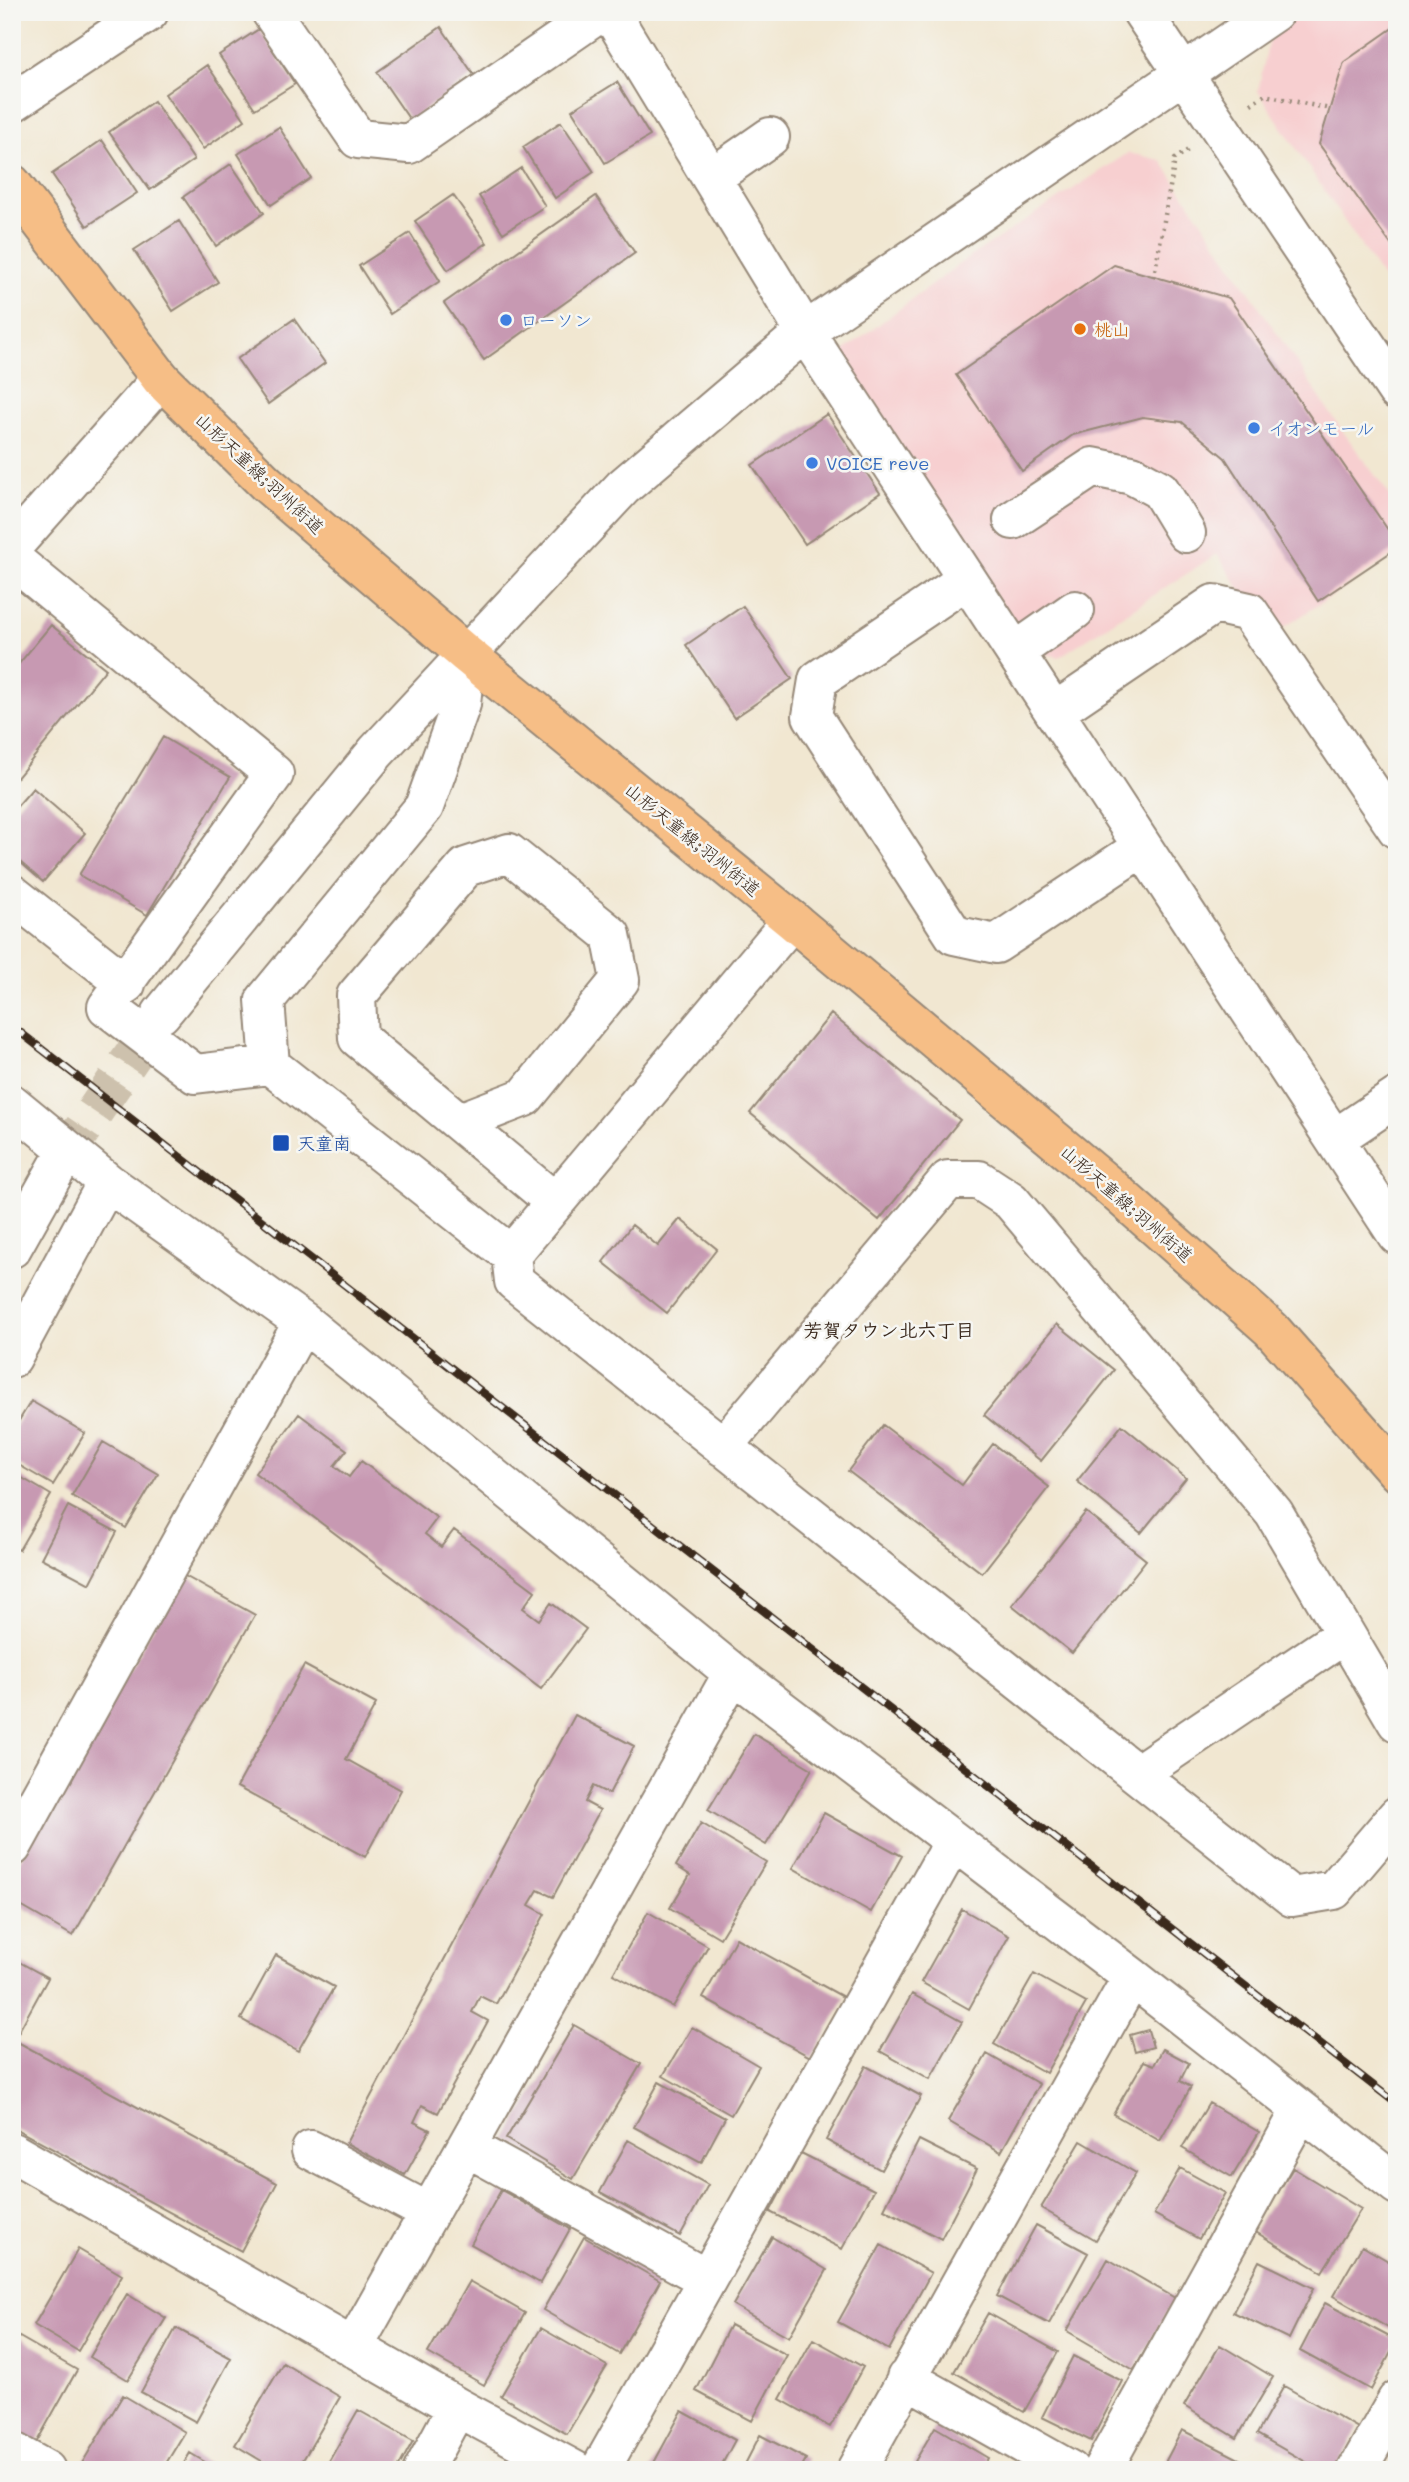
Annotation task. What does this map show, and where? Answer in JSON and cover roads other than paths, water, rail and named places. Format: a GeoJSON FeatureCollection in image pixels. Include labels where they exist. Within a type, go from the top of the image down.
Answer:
{"type":"FeatureCollection","features":[{"type":"Feature","properties":{"kind":"main road","name":"山形天童線;羽州街道"},"geometry":{"type":"LineString","coordinates":[[12,184],[161,379],[266,483],[466,654],[792,920],[1107,1184],[1271,1329],[1397,1472]]}},
{"type":"Feature","properties":{"kind":"street"},"geometry":{"type":"LineString","coordinates":[[12,103],[149,12]]}},
{"type":"Feature","properties":{"kind":"street"},"geometry":{"type":"LineString","coordinates":[[271,12],[358,139],[409,144],[601,12]]}},
{"type":"Feature","properties":{"kind":"street"},"geometry":{"type":"LineString","coordinates":[[610,12],[804,332],[965,580],[1056,711],[1141,848],[1336,1138],[1397,1235]]}},
{"type":"Feature","properties":{"kind":"street"},"geometry":{"type":"LineString","coordinates":[[1142,12],[1397,391]]}},
{"type":"Feature","properties":{"kind":"street"},"geometry":{"type":"LineString","coordinates":[[161,1014],[376,752],[623,486],[804,332],[1274,12]]}},
{"type":"Feature","properties":{"kind":"street"},"geometry":{"type":"LineString","coordinates":[[711,178],[769,137]]}},
{"type":"Feature","properties":{"kind":"street"},"geometry":{"type":"LineString","coordinates":[[12,547],[161,379]]}},
{"type":"Feature","properties":{"kind":"street"},"geometry":{"type":"LineString","coordinates":[[1013,520],[1093,467],[1132,475],[1160,491],[1186,533]]}},
{"type":"Feature","properties":{"kind":"street"},"geometry":{"type":"LineString","coordinates":[[12,559],[274,774],[107,1007],[195,1074],[270,1065],[511,1255],[514,1281],[1292,1896],[1334,1890],[1397,1816]]}},
{"type":"Feature","properties":{"kind":"street"},"geometry":{"type":"LineString","coordinates":[[965,580],[818,680],[812,716],[954,935],[996,944],[1141,848]]}},
{"type":"Feature","properties":{"kind":"street"},"geometry":{"type":"LineString","coordinates":[[1056,711],[1214,604],[1250,612],[1393,817]]}},
{"type":"Feature","properties":{"kind":"street"},"geometry":{"type":"LineString","coordinates":[[1015,652],[1075,610]]}},
{"type":"Feature","properties":{"kind":"street"},"geometry":{"type":"LineString","coordinates":[[270,1065],[265,1000],[424,807],[461,704],[466,654]]}},
{"type":"Feature","properties":{"kind":"street"},"geometry":{"type":"LineString","coordinates":[[460,1122],[525,1097],[620,980],[611,935],[509,853],[466,867],[356,996],[358,1038],[555,1202]]}},
{"type":"Feature","properties":{"kind":"street"},"geometry":{"type":"LineString","coordinates":[[12,894],[126,984]]}},
{"type":"Feature","properties":{"kind":"street"},"geometry":{"type":"LineString","coordinates":[[511,1255],[792,920]]}},
{"type":"Feature","properties":{"kind":"street"},"geometry":{"type":"LineString","coordinates":[[1336,1138],[1397,1097]]}},
{"type":"Feature","properties":{"kind":"street"},"geometry":{"type":"LineString","coordinates":[[16,1115],[303,1322],[733,1673],[1132,1977],[1397,2185]]}},
{"type":"Feature","properties":{"kind":"street"},"geometry":{"type":"LineString","coordinates":[[12,1248],[62,1159]]}},
{"type":"Feature","properties":{"kind":"street"},"geometry":{"type":"LineString","coordinates":[[723,1447],[948,1180],[979,1180],[1011,1201],[1274,1513],[1397,1722]]}},
{"type":"Feature","properties":{"kind":"street"},"geometry":{"type":"LineString","coordinates":[[12,1358],[107,1182]]}},
{"type":"Feature","properties":{"kind":"street"},"geometry":{"type":"LineString","coordinates":[[12,1847],[303,1322]]}},
{"type":"Feature","properties":{"kind":"street"},"geometry":{"type":"LineString","coordinates":[[1137,1774],[1345,1634]]}},
{"type":"Feature","properties":{"kind":"street"},"geometry":{"type":"LineString","coordinates":[[353,2348],[733,1673]]}},
{"type":"Feature","properties":{"kind":"street"},"geometry":{"type":"LineString","coordinates":[[600,2470],[705,2278],[953,1842]]}},
{"type":"Feature","properties":{"kind":"street"},"geometry":{"type":"LineString","coordinates":[[856,2470],[1132,1977]]}},
{"type":"Feature","properties":{"kind":"street"},"geometry":{"type":"LineString","coordinates":[[1102,2470],[1301,2110]]}},
{"type":"Feature","properties":{"kind":"street"},"geometry":{"type":"LineString","coordinates":[[467,2147],[705,2278]]}},
{"type":"Feature","properties":{"kind":"street"},"geometry":{"type":"LineString","coordinates":[[311,2150],[429,2212]]}},
{"type":"Feature","properties":{"kind":"street"},"geometry":{"type":"LineString","coordinates":[[12,2152],[457,2407],[575,2470]]}},
{"type":"Feature","properties":{"kind":"street"},"geometry":{"type":"LineString","coordinates":[[906,2378],[1070,2470]]}},
{"type":"Feature","properties":{"kind":"street"},"geometry":{"type":"LineString","coordinates":[[1357,2470],[1397,2400]]}},
{"type":"Feature","properties":{"kind":"street"},"geometry":{"type":"LineString","coordinates":[[423,2470],[457,2407]]}},
{"type":"Feature","properties":{"kind":"street"},"geometry":{"type":"LineString","coordinates":[[12,2451],[46,2470]]}},
{"type":"Feature","properties":{"kind":"tunnel"},"geometry":{"type":"LineString","coordinates":[[62,1159],[161,1014]]}},
{"type":"Feature","properties":{"kind":"railway"},"geometry":{"type":"LineString","coordinates":[[12,1026],[1397,2104]]}},
{"type":"Feature","properties":{"kind":"place","name":"ローソン"},"geometry":{"type":"Point","coordinates":[506,320]}},
{"type":"Feature","properties":{"kind":"place","name":"桃山"},"geometry":{"type":"Point","coordinates":[1080,329]}},
{"type":"Feature","properties":{"kind":"place","name":"イオンモール"},"geometry":{"type":"Point","coordinates":[1254,428]}},
{"type":"Feature","properties":{"kind":"place","name":"VOICE reve"},"geometry":{"type":"Point","coordinates":[812,463]}},
{"type":"Feature","properties":{"kind":"place","name":"天童南"},"geometry":{"type":"Point","coordinates":[281,1143]}},
{"type":"Feature","properties":{"kind":"district","name":"芳賀タウン北六丁目"},"geometry":{"type":"Point","coordinates":[889,1329]}}]}
